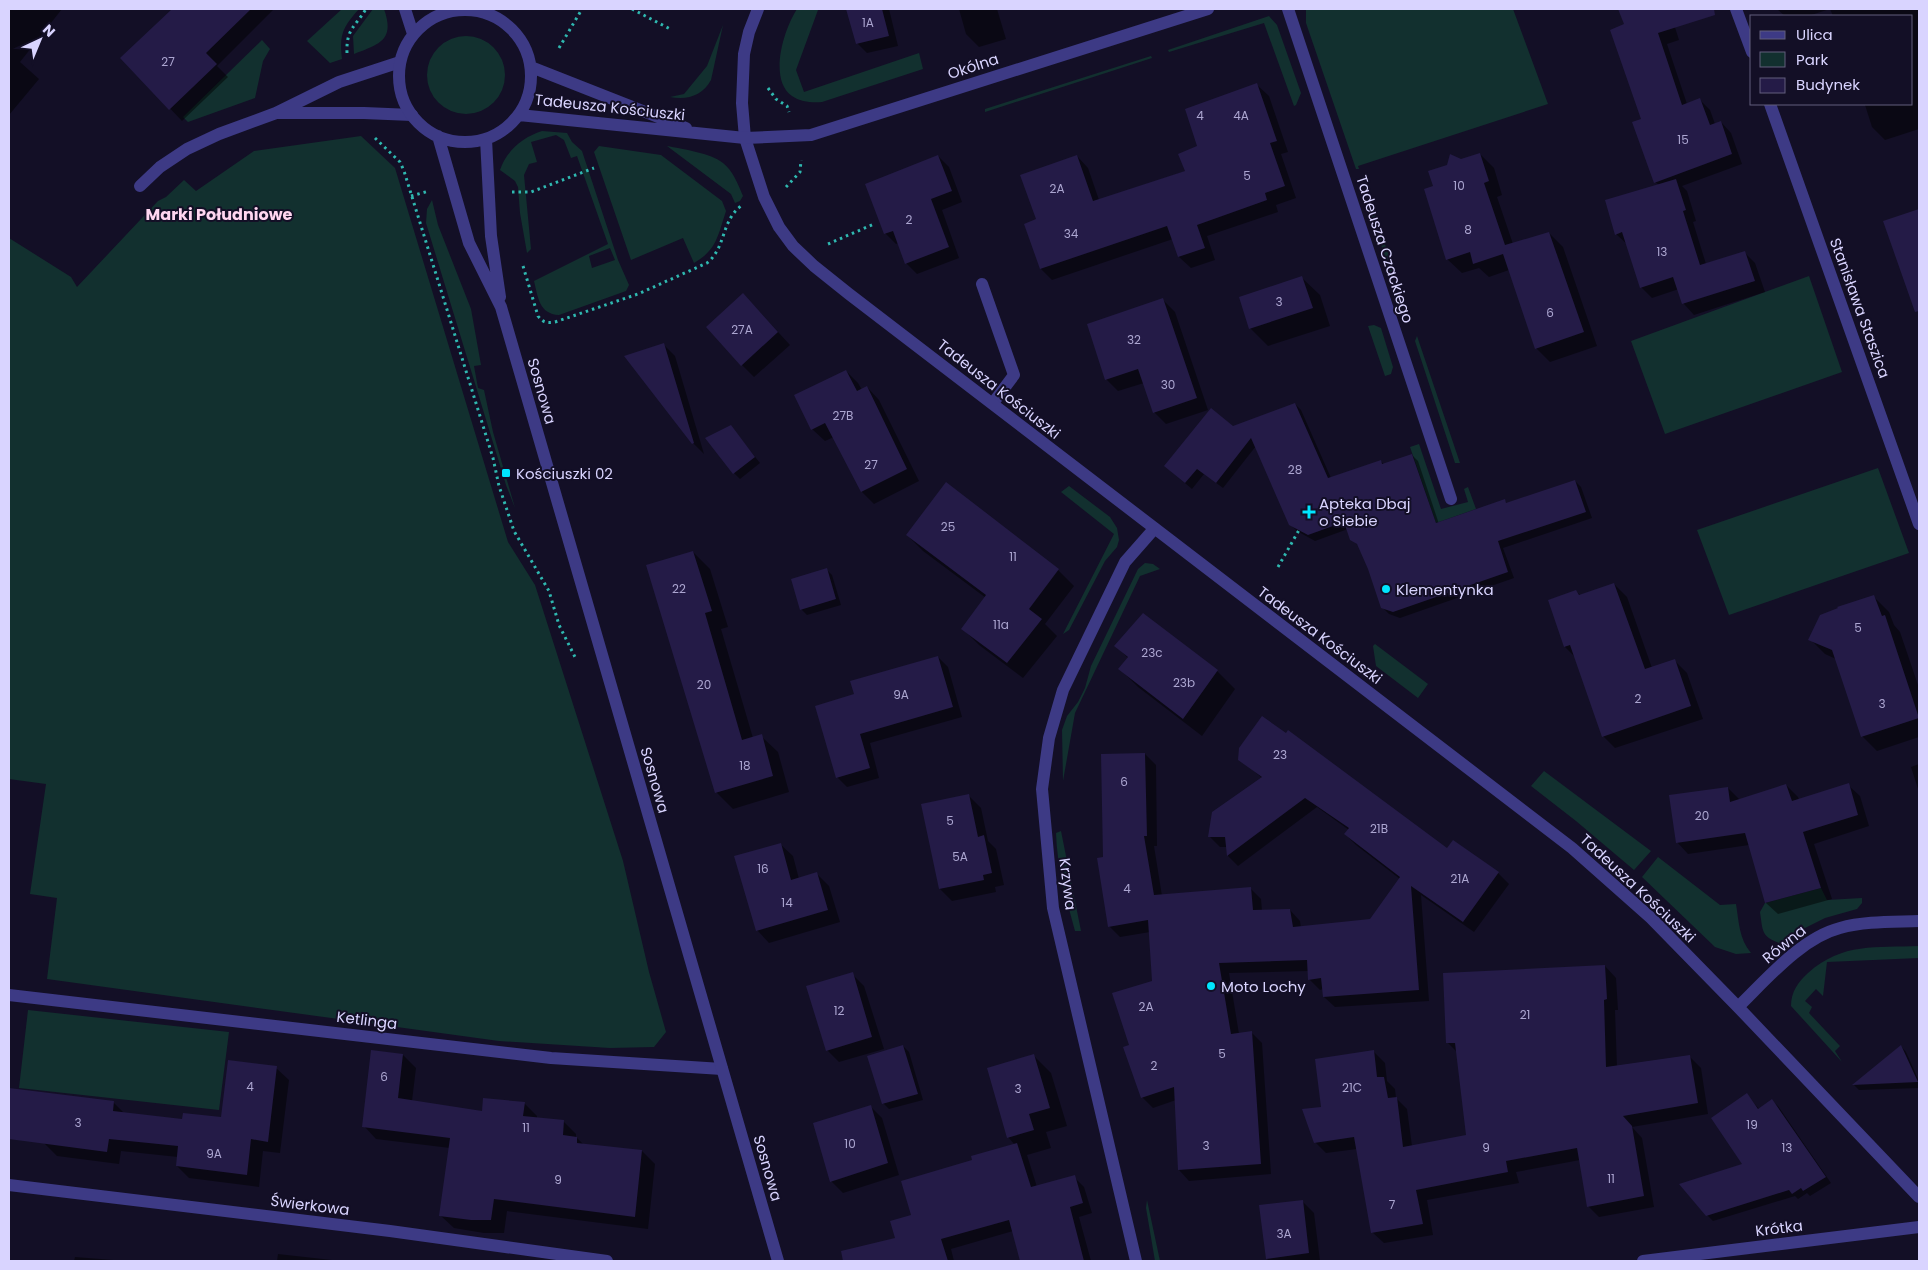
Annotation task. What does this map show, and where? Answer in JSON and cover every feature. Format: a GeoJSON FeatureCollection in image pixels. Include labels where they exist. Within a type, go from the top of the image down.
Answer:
{"type":"FeatureCollection","features":[{"type":"Feature","properties":{"kind":"street"},"geometry":{"type":"LineString","coordinates":[[405,9],[413,34]]}},
{"type":"Feature","properties":{"kind":"street"},"geometry":{"type":"LineString","coordinates":[[465,9],[485,12],[498,18],[518,36],[525,49],[531,68],[530,90],[526,102],[510,125],[486,139],[458,142],[438,136],[421,126],[412,115],[404,103],[400,90],[400,62],[404,49],[413,34],[432,18],[444,13],[465,9]]}},
{"type":"Feature","properties":{"kind":"street"},"geometry":{"type":"LineString","coordinates":[[745,138],[742,103],[744,54],[749,32],[758,9]]}},
{"type":"Feature","properties":{"kind":"street","name":"Okólna"},"geometry":{"type":"LineString","coordinates":[[745,138],[811,135],[1208,9]]}},
{"type":"Feature","properties":{"kind":"street","name":"Tadeusza Czackiego"},"geometry":{"type":"LineString","coordinates":[[1288,9],[1451,500]]}},
{"type":"Feature","properties":{"kind":"street"},"geometry":{"type":"LineString","coordinates":[[1736,9],[1750,47]]}},
{"type":"Feature","properties":{"kind":"street"},"geometry":{"type":"LineString","coordinates":[[140,186],[160,167],[187,149],[219,134],[276,113],[339,82],[400,62]]}},
{"type":"Feature","properties":{"kind":"street","name":"Tadeusza Kościuszki"},"geometry":{"type":"LineString","coordinates":[[531,68],[698,132]]}},
{"type":"Feature","properties":{"kind":"street","name":"Stanisława Staszica"},"geometry":{"type":"LineString","coordinates":[[1770,105],[1919,524]]}},
{"type":"Feature","properties":{"kind":"street"},"geometry":{"type":"LineString","coordinates":[[276,113],[412,115]]}},
{"type":"Feature","properties":{"kind":"street","name":"Tadeusza Kościuszki"},"geometry":{"type":"LineString","coordinates":[[519,114],[745,138],[767,204],[779,227],[793,246],[814,266],[1154,529],[1572,848],[1651,918],[1919,1197]]}},
{"type":"Feature","properties":{"kind":"street","name":"Sosnowa"},"geometry":{"type":"LineString","coordinates":[[438,136],[469,243],[501,307]]}},
{"type":"Feature","properties":{"kind":"street","name":"Sosnowa"},"geometry":{"type":"LineString","coordinates":[[486,139],[491,236],[501,307],[778,1261]]}},
{"type":"Feature","properties":{"kind":"street"},"geometry":{"type":"LineString","coordinates":[[982,284],[1014,375],[993,403]]}},
{"type":"Feature","properties":{"kind":"street","name":"Krzywa"},"geometry":{"type":"LineString","coordinates":[[1136,1261],[1053,908],[1042,788],[1049,738],[1063,690],[1125,562],[1154,529]]}},
{"type":"Feature","properties":{"kind":"street","name":"Równa"},"geometry":{"type":"LineString","coordinates":[[1738,1007],[1776,970],[1811,940],[1838,928],[1862,923],[1919,921]]}},
{"type":"Feature","properties":{"kind":"street","name":"Ketlinga"},"geometry":{"type":"LineString","coordinates":[[9,995],[551,1058],[722,1068]]}},
{"type":"Feature","properties":{"kind":"street","name":"Świerkowa"},"geometry":{"type":"LineString","coordinates":[[9,1185],[390,1231],[607,1261]]}},
{"type":"Feature","properties":{"kind":"street","name":"Krótka"},"geometry":{"type":"LineString","coordinates":[[1644,1261],[1919,1227]]}},
{"type":"Feature","properties":{"kind":"path"},"geometry":{"type":"LineString","coordinates":[[350,61],[347,53],[349,34],[352,26],[366,9]]}},
{"type":"Feature","properties":{"kind":"path"},"geometry":{"type":"LineString","coordinates":[[559,48],[582,9]]}},
{"type":"Feature","properties":{"kind":"path"},"geometry":{"type":"LineString","coordinates":[[632,9],[672,30]]}},
{"type":"Feature","properties":{"kind":"path"},"geometry":{"type":"LineString","coordinates":[[768,87],[776,99],[787,106]]}},
{"type":"Feature","properties":{"kind":"path"},"geometry":{"type":"LineString","coordinates":[[372,135],[400,162],[514,531],[549,591],[559,625],[577,662]]}},
{"type":"Feature","properties":{"kind":"path"},"geometry":{"type":"LineString","coordinates":[[784,188],[800,172],[802,165],[801,157]]}},
{"type":"Feature","properties":{"kind":"path"},"geometry":{"type":"LineString","coordinates":[[507,193],[512,190],[531,192],[594,168]]}},
{"type":"Feature","properties":{"kind":"path"},"geometry":{"type":"LineString","coordinates":[[411,196],[434,189]]}},
{"type":"Feature","properties":{"kind":"path"},"geometry":{"type":"LineString","coordinates":[[512,190],[513,200]]}},
{"type":"Feature","properties":{"kind":"path"},"geometry":{"type":"LineString","coordinates":[[522,260],[538,316],[542,321],[548,323],[555,322],[638,294],[707,263],[714,258],[720,249],[728,220],[736,210],[746,204]]}},
{"type":"Feature","properties":{"kind":"path"},"geometry":{"type":"LineString","coordinates":[[825,245],[874,224]]}},
{"type":"Feature","properties":{"kind":"path"},"geometry":{"type":"LineString","coordinates":[[1278,567],[1298,530]]}},
{"type":"Feature","properties":{"kind":"green space"},"geometry":{"type":"Polygon","coordinates":[[[342,9],[359,9],[343,31],[341,43],[342,59],[330,63],[307,41],[342,9]]]}},
{"type":"Feature","properties":{"kind":"green space"},"geometry":{"type":"Polygon","coordinates":[[[373,9],[384,9],[388,28],[386,34],[378,44],[354,54],[353,36],[373,9]]]}},
{"type":"Feature","properties":{"kind":"green space"},"geometry":{"type":"Polygon","coordinates":[[[797,9],[818,10],[796,70],[804,92],[919,53],[923,69],[822,102],[799,100],[792,96],[785,88],[781,78],[780,66],[783,41],[797,9]]]}},
{"type":"Feature","properties":{"kind":"green space"},"geometry":{"type":"Polygon","coordinates":[[[1306,9],[1513,9],[1548,104],[1358,166],[1359,169],[1356,169],[1306,23],[1306,9]]]}},
{"type":"Feature","properties":{"kind":"green space"},"geometry":{"type":"Polygon","coordinates":[[[1269,16],[1277,25],[1301,93],[1294,106],[1264,23],[1169,52],[1168,50],[1269,16]]]}},
{"type":"Feature","properties":{"kind":"green space"},"geometry":{"type":"Polygon","coordinates":[[[723,25],[711,80],[703,90],[694,96],[683,98],[670,97],[684,94],[707,66],[723,25]]]}},
{"type":"Feature","properties":{"kind":"green space"},"geometry":{"type":"Polygon","coordinates":[[[466,36],[481,39],[494,47],[502,60],[505,75],[502,90],[494,103],[481,111],[466,114],[451,111],[438,103],[430,90],[427,75],[430,60],[438,47],[451,39],[466,36]]]}},
{"type":"Feature","properties":{"kind":"green space"},"geometry":{"type":"Polygon","coordinates":[[[262,40],[270,49],[263,61],[255,98],[188,122],[183,117],[262,40]]]}},
{"type":"Feature","properties":{"kind":"green space"},"geometry":{"type":"Polygon","coordinates":[[[1151,56],[1152,58],[985,112],[985,109],[1151,56]]]}},
{"type":"Feature","properties":{"kind":"green space"},"geometry":{"type":"Polygon","coordinates":[[[542,131],[567,133],[572,142],[582,151],[618,260],[629,285],[626,291],[559,315],[547,312],[540,304],[534,281],[608,244],[577,156],[571,158],[564,140],[556,135],[531,142],[537,162],[529,164],[524,175],[531,249],[527,253],[520,213],[518,187],[515,181],[500,170],[507,156],[516,145],[542,131]],[[610,248],[589,256],[592,268],[615,260],[610,248]]]}},
{"type":"Feature","properties":{"kind":"green space"},"geometry":{"type":"Polygon","coordinates":[[[361,136],[395,168],[508,542],[535,585],[623,861],[649,972],[666,1032],[654,1047],[610,1048],[499,1041],[47,979],[57,898],[30,894],[46,784],[9,779],[9,238],[71,277],[77,287],[158,201],[166,197],[184,180],[196,191],[254,151],[361,136]]]}},
{"type":"Feature","properties":{"kind":"green space"},"geometry":{"type":"Polygon","coordinates":[[[599,146],[661,155],[722,201],[726,211],[716,241],[708,253],[694,263],[683,238],[631,260],[594,152],[599,146]]]}},
{"type":"Feature","properties":{"kind":"green space"},"geometry":{"type":"Polygon","coordinates":[[[667,146],[704,154],[727,166],[743,196],[740,201],[735,203],[731,194],[667,146]]]}},
{"type":"Feature","properties":{"kind":"green space"},"geometry":{"type":"Polygon","coordinates":[[[432,200],[438,225],[471,309],[481,365],[474,366],[478,388],[484,390],[493,432],[515,508],[506,485],[426,223],[427,209],[432,200]]]}},
{"type":"Feature","properties":{"kind":"green space"},"geometry":{"type":"Polygon","coordinates":[[[1370,201],[1397,279],[1391,275],[1367,202],[1370,201]]]}},
{"type":"Feature","properties":{"kind":"green space"},"geometry":{"type":"Polygon","coordinates":[[[1809,276],[1842,372],[1665,434],[1631,341],[1809,276]]]}},
{"type":"Feature","properties":{"kind":"green space"},"geometry":{"type":"Polygon","coordinates":[[[1374,325],[1381,328],[1393,367],[1391,374],[1385,376],[1368,326],[1374,325]]]}},
{"type":"Feature","properties":{"kind":"green space"},"geometry":{"type":"Polygon","coordinates":[[[1417,336],[1460,463],[1455,463],[1415,341],[1417,336]]]}},
{"type":"Feature","properties":{"kind":"green space"},"geometry":{"type":"Polygon","coordinates":[[[1419,444],[1441,509],[1468,502],[1464,489],[1468,487],[1476,509],[1436,523],[1410,447],[1419,444]]]}},
{"type":"Feature","properties":{"kind":"green space"},"geometry":{"type":"Polygon","coordinates":[[[1878,468],[1909,553],[1729,615],[1697,530],[1878,468]]]}},
{"type":"Feature","properties":{"kind":"green space"},"geometry":{"type":"Polygon","coordinates":[[[1069,486],[1110,517],[1117,528],[1119,540],[1117,547],[1105,561],[1069,630],[1063,634],[1114,534],[1061,492],[1069,486]]]}},
{"type":"Feature","properties":{"kind":"green space"},"geometry":{"type":"Polygon","coordinates":[[[1145,563],[1153,564],[1160,569],[1140,576],[1075,713],[1063,781],[1062,730],[1067,716],[1078,702],[1085,688],[1091,666],[1138,569],[1145,563]]]}},
{"type":"Feature","properties":{"kind":"green space"},"geometry":{"type":"Polygon","coordinates":[[[1375,644],[1428,684],[1418,698],[1376,666],[1373,646],[1375,644]]]}},
{"type":"Feature","properties":{"kind":"green space"},"geometry":{"type":"Polygon","coordinates":[[[1544,771],[1651,851],[1634,870],[1531,786],[1544,771]]]}},
{"type":"Feature","properties":{"kind":"green space"},"geometry":{"type":"Polygon","coordinates":[[[1061,831],[1081,931],[1075,931],[1062,882],[1056,833],[1061,831]]]}},
{"type":"Feature","properties":{"kind":"green space"},"geometry":{"type":"Polygon","coordinates":[[[1658,857],[1720,905],[1736,904],[1742,936],[1751,953],[1736,954],[1715,947],[1642,877],[1658,857]]]}},
{"type":"Feature","properties":{"kind":"green space"},"geometry":{"type":"Polygon","coordinates":[[[1821,888],[1827,900],[1862,898],[1862,903],[1857,909],[1825,918],[1803,929],[1782,944],[1770,939],[1764,933],[1760,912],[1765,903],[1821,888]]]}},
{"type":"Feature","properties":{"kind":"green space"},"geometry":{"type":"Polygon","coordinates":[[[1919,946],[1919,958],[1827,962],[1823,996],[1816,989],[1805,1001],[1812,1007],[1809,1013],[1840,1046],[1835,1051],[1842,1062],[1791,1006],[1794,992],[1801,980],[1821,963],[1834,956],[1847,951],[1874,947],[1919,946]]]}},
{"type":"Feature","properties":{"kind":"green space"},"geometry":{"type":"Polygon","coordinates":[[[28,1010],[229,1032],[219,1110],[19,1088],[28,1010]]]}},
{"type":"Feature","properties":{"kind":"green space"},"geometry":{"type":"Polygon","coordinates":[[[1147,1200],[1160,1261],[1155,1261],[1146,1208],[1147,1200]]]}},
{"type":"Feature","properties":{"kind":"building"},"geometry":{"type":"Polygon","coordinates":[[[172,9],[251,9],[206,53],[217,64],[169,110],[120,58],[172,9]]]}},
{"type":"Feature","properties":{"kind":"building"},"geometry":{"type":"Polygon","coordinates":[[[846,9],[882,9],[889,36],[856,44],[846,9]]]}},
{"type":"Feature","properties":{"kind":"building"},"geometry":{"type":"Polygon","coordinates":[[[1618,9],[1714,9],[1715,15],[1658,33],[1682,105],[1700,98],[1710,125],[1721,121],[1732,154],[1654,183],[1632,122],[1641,119],[1610,30],[1624,24],[1618,9]]]}},
{"type":"Feature","properties":{"kind":"building"},"geometry":{"type":"Polygon","coordinates":[[[1257,83],[1277,141],[1270,143],[1285,186],[1265,193],[1267,200],[1197,225],[1205,248],[1178,257],[1167,226],[1040,269],[1024,224],[1036,219],[1020,175],[1077,155],[1093,201],[1185,171],[1178,154],[1197,146],[1185,109],[1257,83]]]}},
{"type":"Feature","properties":{"kind":"building"},"geometry":{"type":"Polygon","coordinates":[[[1480,153],[1489,181],[1484,183],[1505,245],[1549,232],[1584,332],[1535,349],[1503,254],[1473,264],[1470,252],[1446,260],[1424,189],[1433,186],[1428,171],[1447,165],[1450,154],[1461,159],[1480,153]]]}},
{"type":"Feature","properties":{"kind":"building"},"geometry":{"type":"Polygon","coordinates":[[[938,155],[952,191],[931,199],[949,247],[905,264],[893,231],[884,234],[865,184],[938,155]]]}},
{"type":"Feature","properties":{"kind":"building"},"geometry":{"type":"Polygon","coordinates":[[[1676,179],[1686,210],[1683,211],[1700,265],[1745,251],[1755,281],[1682,304],[1673,277],[1640,288],[1622,232],[1615,235],[1605,200],[1676,179]]]}},
{"type":"Feature","properties":{"kind":"building"},"geometry":{"type":"Polygon","coordinates":[[[1919,209],[1919,311],[1915,312],[1883,221],[1919,209]]]}},
{"type":"Feature","properties":{"kind":"building"},"geometry":{"type":"Polygon","coordinates":[[[1302,276],[1313,308],[1249,329],[1239,297],[1302,276]]]}},
{"type":"Feature","properties":{"kind":"building"},"geometry":{"type":"Polygon","coordinates":[[[743,293],[778,332],[741,366],[706,327],[743,293]]]}},
{"type":"Feature","properties":{"kind":"building"},"geometry":{"type":"Polygon","coordinates":[[[1163,298],[1197,398],[1153,413],[1138,369],[1105,380],[1087,324],[1163,298]]]}},
{"type":"Feature","properties":{"kind":"building"},"geometry":{"type":"Polygon","coordinates":[[[664,343],[694,443],[692,444],[624,356],[664,343]]]}},
{"type":"Feature","properties":{"kind":"building"},"geometry":{"type":"Polygon","coordinates":[[[846,370],[857,391],[867,386],[907,469],[861,492],[825,423],[811,430],[794,395],[846,370]]]}},
{"type":"Feature","properties":{"kind":"building"},"geometry":{"type":"Polygon","coordinates":[[[1295,403],[1328,478],[1381,460],[1382,464],[1412,454],[1436,523],[1505,499],[1506,503],[1575,480],[1586,512],[1498,541],[1508,572],[1393,612],[1381,608],[1368,569],[1357,544],[1350,540],[1344,522],[1308,535],[1289,525],[1251,438],[1216,483],[1197,469],[1185,483],[1164,466],[1211,408],[1233,426],[1295,403]]]}},
{"type":"Feature","properties":{"kind":"building"},"geometry":{"type":"Polygon","coordinates":[[[731,425],[755,457],[733,474],[705,438],[731,425]]]}},
{"type":"Feature","properties":{"kind":"building"},"geometry":{"type":"Polygon","coordinates":[[[946,482],[1059,569],[1029,609],[1042,619],[1007,663],[961,629],[986,595],[906,535],[946,482]]]}},
{"type":"Feature","properties":{"kind":"building"},"geometry":{"type":"Polygon","coordinates":[[[693,551],[712,611],[705,613],[742,740],[762,734],[773,776],[715,793],[646,565],[693,551]]]}},
{"type":"Feature","properties":{"kind":"building"},"geometry":{"type":"Polygon","coordinates":[[[827,568],[836,599],[800,610],[791,579],[827,568]]]}},
{"type":"Feature","properties":{"kind":"building"},"geometry":{"type":"Polygon","coordinates":[[[1614,583],[1645,669],[1675,659],[1691,706],[1602,737],[1570,645],[1564,647],[1548,600],[1576,590],[1579,595],[1614,583]]]}},
{"type":"Feature","properties":{"kind":"building"},"geometry":{"type":"Polygon","coordinates":[[[1874,595],[1882,616],[1885,615],[1919,718],[1861,737],[1832,650],[1808,640],[1820,615],[1837,607],[1874,595]]]}},
{"type":"Feature","properties":{"kind":"building"},"geometry":{"type":"Polygon","coordinates":[[[1143,613],[1218,670],[1183,719],[1118,669],[1128,657],[1114,646],[1143,613]]]}},
{"type":"Feature","properties":{"kind":"building"},"geometry":{"type":"Polygon","coordinates":[[[938,656],[953,707],[860,734],[870,768],[836,778],[815,706],[854,694],[850,681],[938,656]]]}},
{"type":"Feature","properties":{"kind":"building"},"geometry":{"type":"Polygon","coordinates":[[[1262,716],[1286,733],[1288,730],[1447,848],[1453,840],[1499,872],[1463,922],[1411,886],[1419,990],[1323,997],[1321,978],[1308,980],[1307,960],[1219,963],[1231,1034],[1252,1031],[1261,1164],[1178,1170],[1174,1087],[1141,1098],[1123,1047],[1129,1045],[1112,993],[1152,981],[1148,920],[1108,927],[1097,858],[1103,857],[1101,754],[1145,753],[1147,836],[1144,836],[1154,895],[1251,887],[1253,910],[1290,909],[1293,927],[1370,919],[1400,877],[1344,834],[1349,828],[1305,798],[1227,856],[1225,837],[1208,837],[1212,812],[1262,777],[1238,760],[1239,748],[1262,716]]]}},
{"type":"Feature","properties":{"kind":"building"},"geometry":{"type":"Polygon","coordinates":[[[1849,783],[1858,815],[1803,832],[1821,888],[1765,903],[1745,833],[1676,843],[1669,795],[1728,787],[1730,802],[1786,784],[1792,801],[1849,783]]]}},
{"type":"Feature","properties":{"kind":"building"},"geometry":{"type":"Polygon","coordinates":[[[969,794],[978,837],[984,835],[992,873],[983,875],[984,880],[939,889],[921,804],[969,794]]]}},
{"type":"Feature","properties":{"kind":"building"},"geometry":{"type":"Polygon","coordinates":[[[781,843],[791,880],[817,872],[828,910],[756,931],[734,856],[781,843]]]}},
{"type":"Feature","properties":{"kind":"building"},"geometry":{"type":"Polygon","coordinates":[[[1605,965],[1607,999],[1604,1000],[1606,1067],[1690,1055],[1698,1103],[1623,1116],[1632,1126],[1644,1196],[1587,1207],[1577,1148],[1506,1161],[1508,1172],[1416,1190],[1423,1224],[1371,1233],[1354,1137],[1314,1143],[1302,1109],[1321,1107],[1315,1059],[1374,1050],[1377,1077],[1384,1077],[1388,1098],[1397,1097],[1403,1147],[1466,1135],[1455,1043],[1446,1043],[1443,973],[1605,965]]]}},
{"type":"Feature","properties":{"kind":"building"},"geometry":{"type":"Polygon","coordinates":[[[853,972],[872,1037],[826,1051],[806,986],[853,972]]]}},
{"type":"Feature","properties":{"kind":"building"},"geometry":{"type":"Polygon","coordinates":[[[903,1045],[918,1094],[882,1104],[867,1056],[903,1045]]]}},
{"type":"Feature","properties":{"kind":"building"},"geometry":{"type":"Polygon","coordinates":[[[1901,1045],[1918,1082],[1852,1085],[1901,1045]]]}},
{"type":"Feature","properties":{"kind":"building"},"geometry":{"type":"Polygon","coordinates":[[[371,1050],[403,1054],[398,1098],[482,1111],[483,1098],[525,1102],[523,1116],[564,1120],[563,1135],[577,1137],[577,1143],[642,1150],[635,1217],[494,1199],[491,1220],[471,1220],[439,1216],[450,1138],[362,1127],[371,1050]]]}},
{"type":"Feature","properties":{"kind":"building"},"geometry":{"type":"Polygon","coordinates":[[[1034,1054],[1050,1108],[1029,1114],[1034,1130],[1007,1138],[987,1068],[1034,1054]]]}},
{"type":"Feature","properties":{"kind":"building"},"geometry":{"type":"Polygon","coordinates":[[[228,1060],[277,1066],[268,1142],[251,1139],[247,1175],[176,1166],[178,1146],[109,1139],[107,1152],[9,1139],[9,1088],[114,1101],[113,1111],[182,1119],[183,1113],[221,1117],[228,1060]]]}},
{"type":"Feature","properties":{"kind":"building"},"geometry":{"type":"Polygon","coordinates":[[[1747,1093],[1758,1109],[1772,1099],[1826,1177],[1803,1191],[1801,1188],[1792,1194],[1789,1190],[1706,1216],[1679,1184],[1742,1164],[1711,1118],[1747,1093]]]}},
{"type":"Feature","properties":{"kind":"building"},"geometry":{"type":"Polygon","coordinates":[[[871,1105],[888,1163],[830,1182],[813,1123],[871,1105]]]}},
{"type":"Feature","properties":{"kind":"building"},"geometry":{"type":"Polygon","coordinates":[[[1017,1143],[1031,1187],[1075,1175],[1083,1203],[1070,1207],[1084,1261],[1020,1261],[1009,1220],[941,1239],[948,1261],[843,1261],[841,1251],[895,1238],[890,1221],[911,1215],[901,1181],[972,1160],[971,1156],[1017,1143]]]}},
{"type":"Feature","properties":{"kind":"building"},"geometry":{"type":"Polygon","coordinates":[[[1303,1200],[1309,1253],[1266,1259],[1259,1205],[1303,1200]]]}},
{"type":"Feature","properties":{"kind":"place","name":"Kościuszki 02"},"geometry":{"type":"Point","coordinates":[506,473]}},
{"type":"Feature","properties":{"kind":"place","name":"Apteka Dbaj o Siebie"},"geometry":{"type":"Point","coordinates":[1309,512]}},
{"type":"Feature","properties":{"kind":"place","name":"Klementynka"},"geometry":{"type":"Point","coordinates":[1386,589]}},
{"type":"Feature","properties":{"kind":"place","name":"Moto Lochy"},"geometry":{"type":"Point","coordinates":[1211,986]}},
{"type":"Feature","properties":{"kind":"district","name":"Marki Południowe"},"geometry":{"type":"Point","coordinates":[219,214]}}]}
